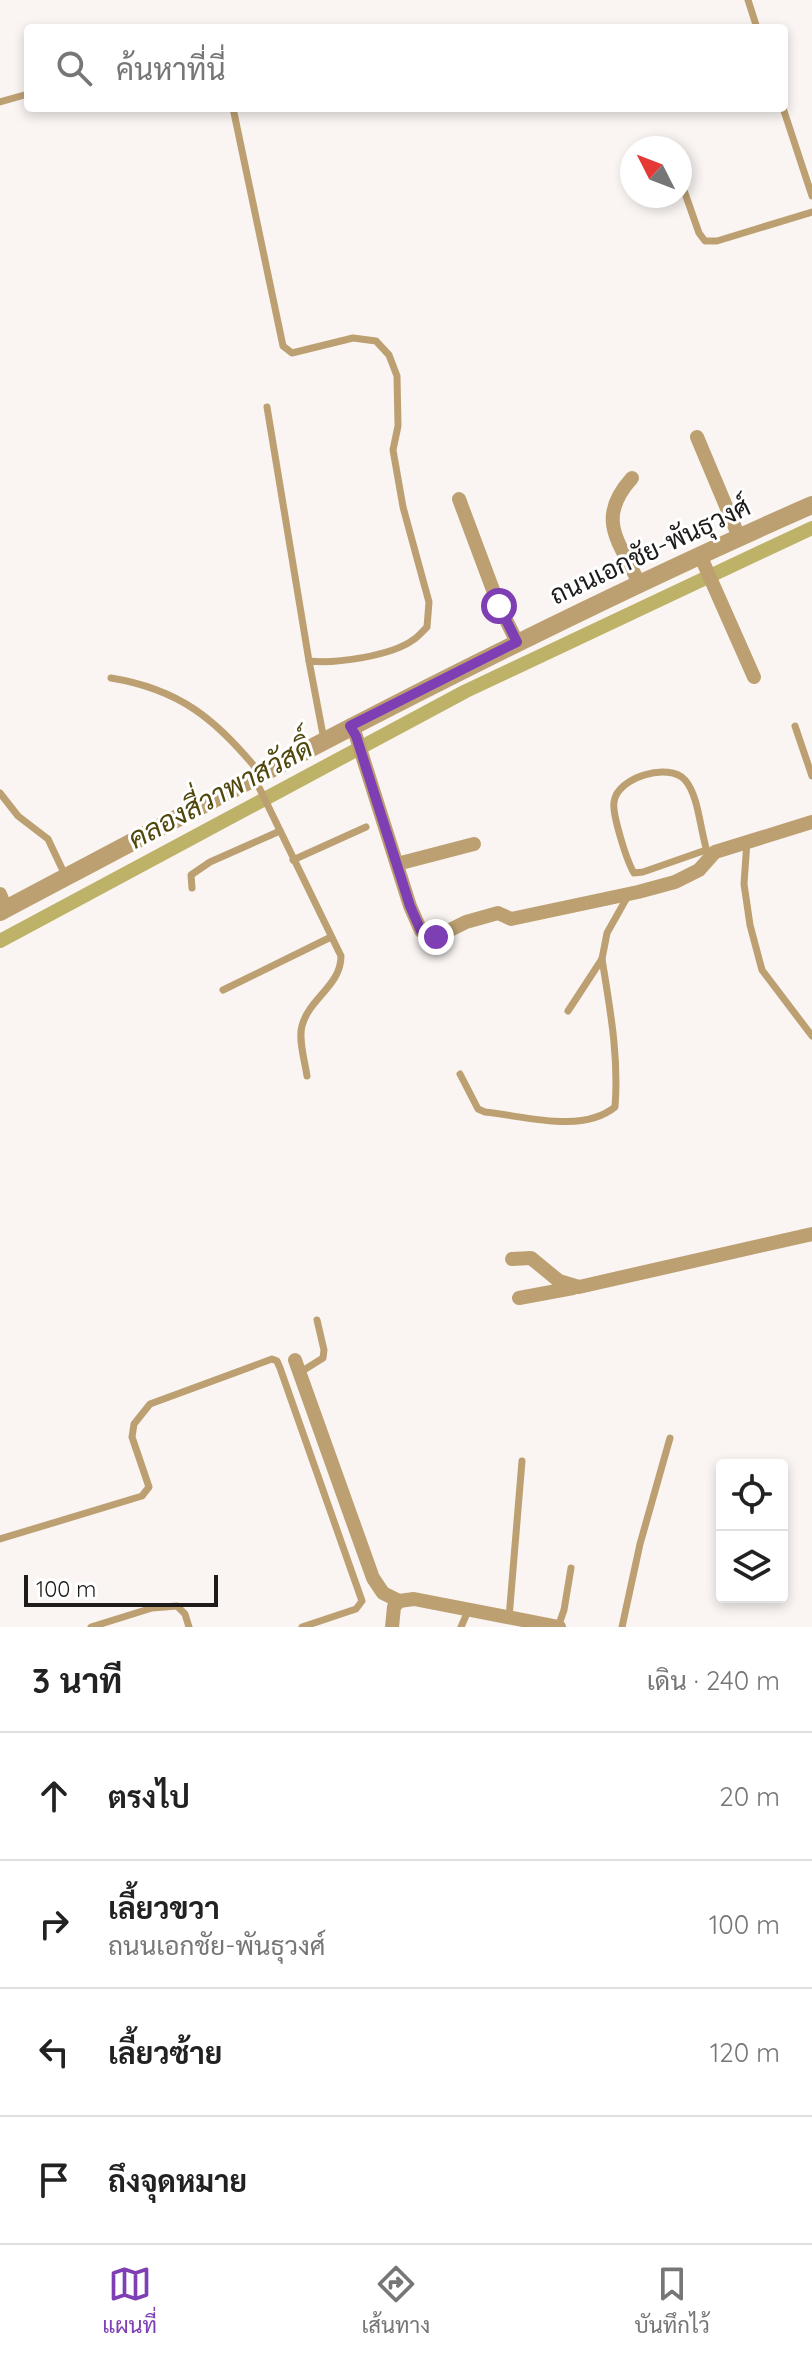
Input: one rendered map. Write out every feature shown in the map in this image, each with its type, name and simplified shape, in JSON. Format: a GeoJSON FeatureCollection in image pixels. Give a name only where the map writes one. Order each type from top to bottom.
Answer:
{"type":"FeatureCollection","features":[{"type":"Feature","properties":{"kind":"street"},"geometry":{"type":"LineString","coordinates":[[697,437],[739,537]]}},
{"type":"Feature","properties":{"kind":"street"},"geometry":{"type":"LineString","coordinates":[[632,478],[619,492],[610,517],[639,583]]}},
{"type":"Feature","properties":{"kind":"street"},"geometry":{"type":"LineString","coordinates":[[459,499],[499,606],[521,641]]}},
{"type":"Feature","properties":{"kind":"street","name":"ถนนเอกชัย-พันธุวงศ์"},"geometry":{"type":"LineString","coordinates":[[2,905],[66,877],[258,780],[324,740],[353,731],[521,641],[639,583],[702,561],[739,537],[812,505]]}},
{"type":"Feature","properties":{"kind":"street"},"geometry":{"type":"LineString","coordinates":[[478,523],[521,641]]}},
{"type":"Feature","properties":{"kind":"street"},"geometry":{"type":"LineString","coordinates":[[702,561],[754,677]]}},
{"type":"Feature","properties":{"kind":"street"},"geometry":{"type":"LineString","coordinates":[[353,731],[421,931],[436,937],[466,922],[498,913],[511,919],[675,882],[699,870],[708,855],[812,822]]}},
{"type":"Feature","properties":{"kind":"street"},"geometry":{"type":"LineString","coordinates":[[397,864],[474,844]]}},
{"type":"Feature","properties":{"kind":"street"},"geometry":{"type":"LineString","coordinates":[[519,1298],[812,1234]]}},
{"type":"Feature","properties":{"kind":"street"},"geometry":{"type":"LineString","coordinates":[[512,1259],[531,1258],[559,1281],[579,1287]]}},
{"type":"Feature","properties":{"kind":"street"},"geometry":{"type":"LineString","coordinates":[[297,1367],[373,1578],[383,1593],[399,1601],[414,1599],[552,1626]]}},
{"type":"Feature","properties":{"kind":"street"},"geometry":{"type":"LineString","coordinates":[[392,1627],[394,1607],[399,1601]]}},
{"type":"Feature","properties":{"kind":"lane"},"geometry":{"type":"LineString","coordinates":[[748,0],[756,24]]}},
{"type":"Feature","properties":{"kind":"lane"},"geometry":{"type":"LineString","coordinates":[[0,102],[24,95]]}},
{"type":"Feature","properties":{"kind":"lane"},"geometry":{"type":"LineString","coordinates":[[234,112],[283,346],[292,353],[353,338],[376,341],[389,355],[397,376],[398,426],[393,450],[403,507],[429,602],[427,627],[413,641],[390,650],[327,663],[309,661]]}},
{"type":"Feature","properties":{"kind":"lane"},"geometry":{"type":"LineString","coordinates":[[784,112],[812,196]]}},
{"type":"Feature","properties":{"kind":"lane"},"geometry":{"type":"LineString","coordinates":[[690,208],[705,241],[717,241],[812,212]]}},
{"type":"Feature","properties":{"kind":"lane"},"geometry":{"type":"LineString","coordinates":[[267,407],[324,740]]}},
{"type":"Feature","properties":{"kind":"lane"},"geometry":{"type":"LineString","coordinates":[[111,678],[144,683],[202,713],[235,742],[258,780],[293,860],[341,956],[341,969],[313,1004],[301,1028],[307,1076]]}},
{"type":"Feature","properties":{"kind":"lane"},"geometry":{"type":"LineString","coordinates":[[795,726],[812,776]]}},
{"type":"Feature","properties":{"kind":"lane"},"geometry":{"type":"LineString","coordinates":[[664,772],[685,780],[691,791],[708,855],[634,873],[626,860],[614,802],[621,786],[634,779],[664,772]]}},
{"type":"Feature","properties":{"kind":"lane"},"geometry":{"type":"LineString","coordinates":[[0,793],[18,816],[48,839],[66,877]]}},
{"type":"Feature","properties":{"kind":"lane"},"geometry":{"type":"LineString","coordinates":[[293,860],[366,827]]}},
{"type":"Feature","properties":{"kind":"lane"},"geometry":{"type":"LineString","coordinates":[[192,888],[191,875],[210,862],[280,831]]}},
{"type":"Feature","properties":{"kind":"lane"},"geometry":{"type":"LineString","coordinates":[[747,841],[744,884],[750,925],[762,970],[812,1036]]}},
{"type":"Feature","properties":{"kind":"lane"},"geometry":{"type":"LineString","coordinates":[[460,1074],[478,1109],[485,1112],[564,1120],[592,1119],[615,1107],[618,1072],[615,1037],[602,959],[607,933],[629,894]]}},
{"type":"Feature","properties":{"kind":"lane"},"geometry":{"type":"LineString","coordinates":[[223,990],[331,937]]}},
{"type":"Feature","properties":{"kind":"lane"},"geometry":{"type":"LineString","coordinates":[[568,1011],[602,959]]}},
{"type":"Feature","properties":{"kind":"lane"},"geometry":{"type":"LineString","coordinates":[[297,1367],[323,1358],[317,1320]]}},
{"type":"Feature","properties":{"kind":"lane"},"geometry":{"type":"LineString","coordinates":[[0,1539],[142,1496],[149,1487],[132,1437],[134,1424],[150,1404],[272,1359],[277,1361],[280,1368],[362,1601],[356,1609],[302,1627]]}},
{"type":"Feature","properties":{"kind":"lane"},"geometry":{"type":"LineString","coordinates":[[622,1627],[640,1544],[670,1438]]}},
{"type":"Feature","properties":{"kind":"lane"},"geometry":{"type":"LineString","coordinates":[[509,1618],[522,1461]]}},
{"type":"Feature","properties":{"kind":"lane"},"geometry":{"type":"LineString","coordinates":[[552,1626],[564,1610],[571,1568]]}},
{"type":"Feature","properties":{"kind":"lane"},"geometry":{"type":"LineString","coordinates":[[91,1627],[152,1608],[177,1606],[185,1614],[189,1627]]}},
{"type":"Feature","properties":{"kind":"lane"},"geometry":{"type":"LineString","coordinates":[[461,1627],[468,1611]]}},
{"type":"Feature","properties":{"kind":"waterway","name":"คลองสี่วาพาสวัสดิ์"},"geometry":{"type":"LineString","coordinates":[[0,941],[466,691],[812,528]]}},
{"type":"Feature","properties":{"kind":"route"},"geometry":{"type":"LineString","coordinates":[[436,937],[427,936],[421,931],[410,906],[363,755],[350,726],[517,642],[499,606]]}}]}
